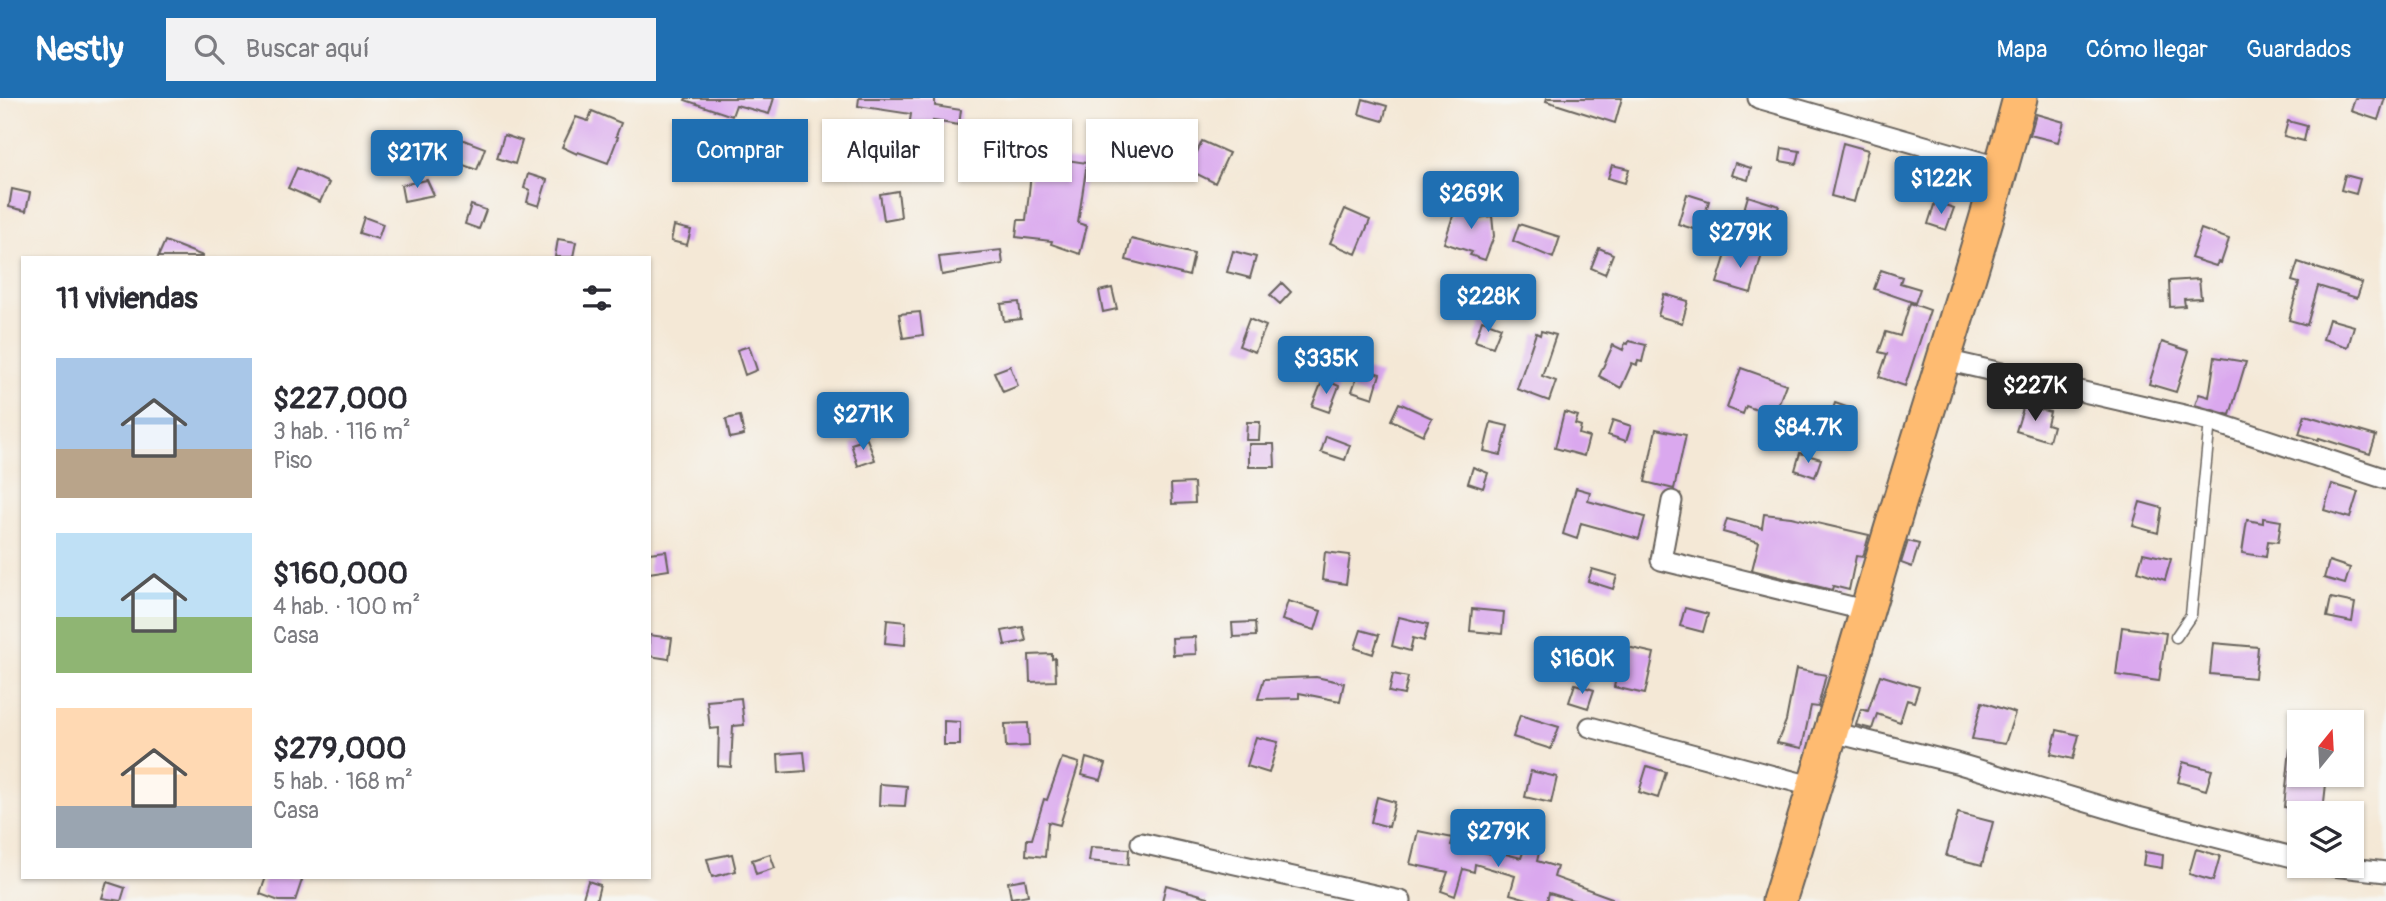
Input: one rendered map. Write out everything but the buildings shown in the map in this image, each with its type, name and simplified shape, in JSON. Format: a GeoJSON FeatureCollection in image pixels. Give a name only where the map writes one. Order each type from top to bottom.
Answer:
{"type":"FeatureCollection","features":[{"type":"Feature","properties":{"kind":"highway"},"geometry":{"type":"LineString","coordinates":[[1779,901],[1945,360],[2020,98]]}},
{"type":"Feature","properties":{"kind":"street"},"geometry":{"type":"LineString","coordinates":[[1758,98],[2001,168]]}},
{"type":"Feature","properties":{"kind":"street"},"geometry":{"type":"LineString","coordinates":[[1945,360],[2210,421],[2386,480]]}},
{"type":"Feature","properties":{"kind":"street"},"geometry":{"type":"LineString","coordinates":[[1672,501],[1661,560],[1868,611]]}},
{"type":"Feature","properties":{"kind":"street"},"geometry":{"type":"LineString","coordinates":[[1590,727],[1815,788]]}},
{"type":"Feature","properties":{"kind":"street"},"geometry":{"type":"LineString","coordinates":[[1832,732],[1955,763],[2134,816],[2287,856]]}},
{"type":"Feature","properties":{"kind":"street"},"geometry":{"type":"LineString","coordinates":[[1140,843],[1401,901]]}},
{"type":"Feature","properties":{"kind":"street"},"geometry":{"type":"LineString","coordinates":[[2364,870],[2386,872]]}},
{"type":"Feature","properties":{"kind":"lane"},"geometry":{"type":"LineString","coordinates":[[2176,637],[2191,615],[2210,421]]}}]}
